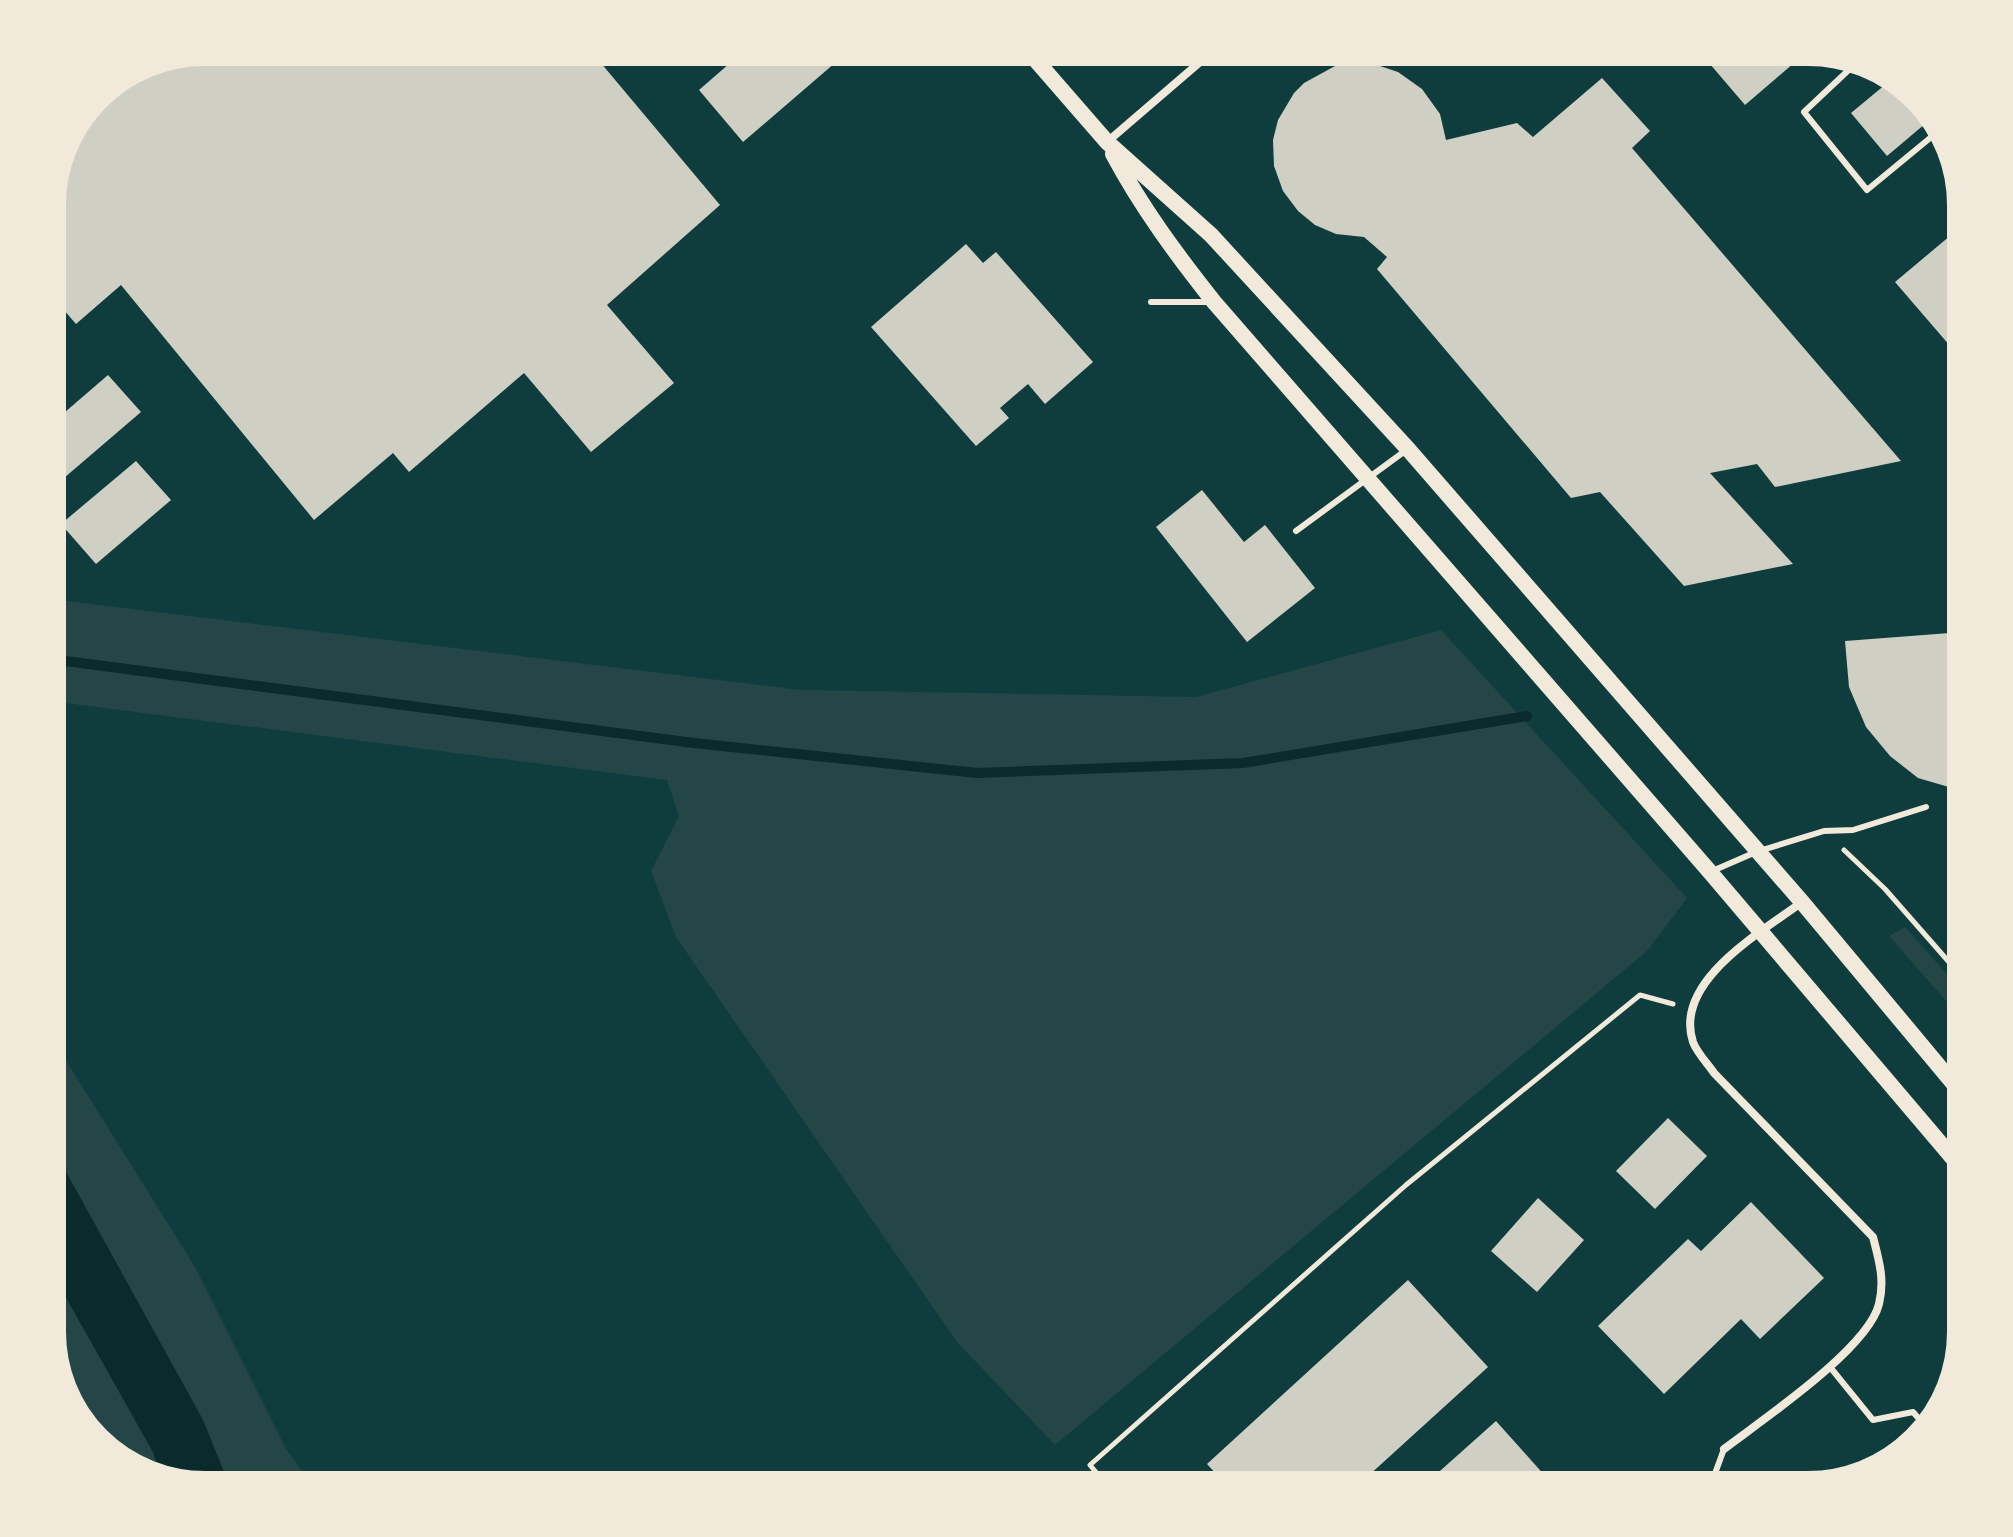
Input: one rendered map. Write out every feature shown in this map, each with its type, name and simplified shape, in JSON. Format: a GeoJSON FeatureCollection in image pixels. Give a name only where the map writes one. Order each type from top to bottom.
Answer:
{"type":"FeatureCollection","features":[{"type":"Feature","properties":{"kind":"main road"},"geometry":{"type":"LineString","coordinates":[[1039,64],[1107,142],[1211,235],[1408,449],[1802,902],[1949,1078]]}},
{"type":"Feature","properties":{"kind":"main road"},"geometry":{"type":"LineString","coordinates":[[1107,142],[1137,199],[1214,302],[1710,872],[1949,1154]]}},
{"type":"Feature","properties":{"kind":"street"},"geometry":{"type":"LineString","coordinates":[[1107,142],[1198,64]]}},
{"type":"Feature","properties":{"kind":"street"},"geometry":{"type":"LineString","coordinates":[[1724,1449],[1830,1367],[1859,1338],[1879,1306],[1882,1270],[1873,1237],[1714,1073],[1694,1043],[1691,1027],[1693,1009],[1705,980],[1727,957],[1802,902]]}},
{"type":"Feature","properties":{"kind":"lane"},"geometry":{"type":"LineString","coordinates":[[1849,70],[1804,112],[1867,190],[1931,137]]}},
{"type":"Feature","properties":{"kind":"lane"},"geometry":{"type":"LineString","coordinates":[[1151,302],[1214,302]]}},
{"type":"Feature","properties":{"kind":"lane"},"geometry":{"type":"LineString","coordinates":[[1296,531],[1408,449]]}},
{"type":"Feature","properties":{"kind":"lane"},"geometry":{"type":"LineString","coordinates":[[1710,872],[1756,852],[1824,831],[1853,830],[1926,807]]}},
{"type":"Feature","properties":{"kind":"lane"},"geometry":{"type":"LineString","coordinates":[[1830,1367],[1873,1420],[1913,1412],[1919,1419]]}},
{"type":"Feature","properties":{"kind":"lane"},"geometry":{"type":"LineString","coordinates":[[1715,1473],[1724,1449]]}},
{"type":"Feature","properties":{"kind":"path"},"geometry":{"type":"LineString","coordinates":[[1824,831],[1885,889],[1949,962]]}},
{"type":"Feature","properties":{"kind":"path"},"geometry":{"type":"LineString","coordinates":[[1097,1473],[1090,1465],[1406,1185],[1640,995],[1693,1009]]}},
{"type":"Feature","properties":{"kind":"shaded area"},"geometry":{"type":"Polygon","coordinates":[[[64,601],[801,690],[1196,697],[1441,630],[1687,898],[1647,951],[1055,1445],[957,1342],[676,937],[651,871],[679,816],[667,780],[64,703],[64,601]]]}},
{"type":"Feature","properties":{"kind":"shaded area"},"geometry":{"type":"Polygon","coordinates":[[[1905,927],[1949,976],[1949,1004],[1889,936],[1905,927]]]}},
{"type":"Feature","properties":{"kind":"shaded area"},"geometry":{"type":"Polygon","coordinates":[[[64,1057],[195,1267],[286,1449],[304,1473],[224,1473],[203,1420],[64,1168],[64,1057]]]}},
{"type":"Feature","properties":{"kind":"shaded area"},"geometry":{"type":"Polygon","coordinates":[[[64,1168],[203,1420],[224,1473],[187,1472],[160,1466],[64,1294],[64,1168]]]}},
{"type":"Feature","properties":{"kind":"shaded area"},"geometry":{"type":"Polygon","coordinates":[[[64,1294],[157,1465],[119,1444],[88,1410],[71,1377],[67,1360],[64,1294]]]}},
{"type":"Feature","properties":{"kind":"building"},"geometry":{"type":"Polygon","coordinates":[[[602,64],[720,205],[607,305],[674,383],[591,452],[524,373],[409,472],[393,453],[314,520],[121,285],[76,324],[64,310],[64,196],[75,151],[93,119],[119,93],[160,71],[187,65],[602,64]]]}},
{"type":"Feature","properties":{"kind":"building"},"geometry":{"type":"Polygon","coordinates":[[[729,64],[834,64],[743,142],[699,90],[729,64]]]}},
{"type":"Feature","properties":{"kind":"building"},"geometry":{"type":"Polygon","coordinates":[[[1710,64],[1793,64],[1745,105],[1710,64]]]}},
{"type":"Feature","properties":{"kind":"building"},"geometry":{"type":"Polygon","coordinates":[[[1377,65],[1398,72],[1422,89],[1440,114],[1446,140],[1517,123],[1533,137],[1602,78],[1650,131],[1632,148],[1901,461],[1775,487],[1757,464],[1710,473],[1793,564],[1684,586],[1600,492],[1571,498],[1377,269],[1387,257],[1364,237],[1336,234],[1315,225],[1298,211],[1283,191],[1274,166],[1273,140],[1278,120],[1294,93],[1304,83],[1335,66],[1377,65]]]}},
{"type":"Feature","properties":{"kind":"building"},"geometry":{"type":"Polygon","coordinates":[[[1884,86],[1901,99],[1924,125],[1887,156],[1851,113],[1884,86]]]}},
{"type":"Feature","properties":{"kind":"building"},"geometry":{"type":"Polygon","coordinates":[[[1949,237],[1949,345],[1895,282],[1949,237]]]}},
{"type":"Feature","properties":{"kind":"building"},"geometry":{"type":"Polygon","coordinates":[[[966,244],[983,263],[996,252],[1093,362],[1045,404],[1028,384],[1000,408],[1009,418],[976,446],[871,327],[966,244]]]}},
{"type":"Feature","properties":{"kind":"building"},"geometry":{"type":"Polygon","coordinates":[[[108,375],[141,412],[64,478],[64,413],[108,375]]]}},
{"type":"Feature","properties":{"kind":"building"},"geometry":{"type":"Polygon","coordinates":[[[136,461],[171,500],[96,564],[64,527],[64,521],[136,461]]]}},
{"type":"Feature","properties":{"kind":"building"},"geometry":{"type":"Polygon","coordinates":[[[1202,490],[1244,542],[1265,525],[1315,588],[1247,642],[1156,527],[1202,490]]]}},
{"type":"Feature","properties":{"kind":"building"},"geometry":{"type":"Polygon","coordinates":[[[1949,633],[1949,787],[1918,778],[1890,756],[1866,727],[1849,687],[1845,641],[1949,633]]]}},
{"type":"Feature","properties":{"kind":"building"},"geometry":{"type":"Polygon","coordinates":[[[1668,1118],[1707,1156],[1655,1209],[1616,1171],[1668,1118]]]}},
{"type":"Feature","properties":{"kind":"building"},"geometry":{"type":"Polygon","coordinates":[[[1538,1198],[1584,1240],[1537,1292],[1491,1251],[1538,1198]]]}},
{"type":"Feature","properties":{"kind":"building"},"geometry":{"type":"Polygon","coordinates":[[[1751,1202],[1824,1278],[1760,1339],[1741,1319],[1664,1394],[1598,1326],[1688,1239],[1701,1251],[1751,1202]]]}},
{"type":"Feature","properties":{"kind":"building"},"geometry":{"type":"Polygon","coordinates":[[[1408,1280],[1488,1367],[1371,1473],[1215,1473],[1207,1464],[1408,1280]]]}},
{"type":"Feature","properties":{"kind":"building"},"geometry":{"type":"Polygon","coordinates":[[[1496,1421],[1542,1473],[1438,1473],[1496,1421]]]}},
{"type":"Feature","properties":{"kind":"waterway"},"geometry":{"type":"LineString","coordinates":[[64,661],[694,743],[977,773],[1243,763],[1527,716]]}}]}
